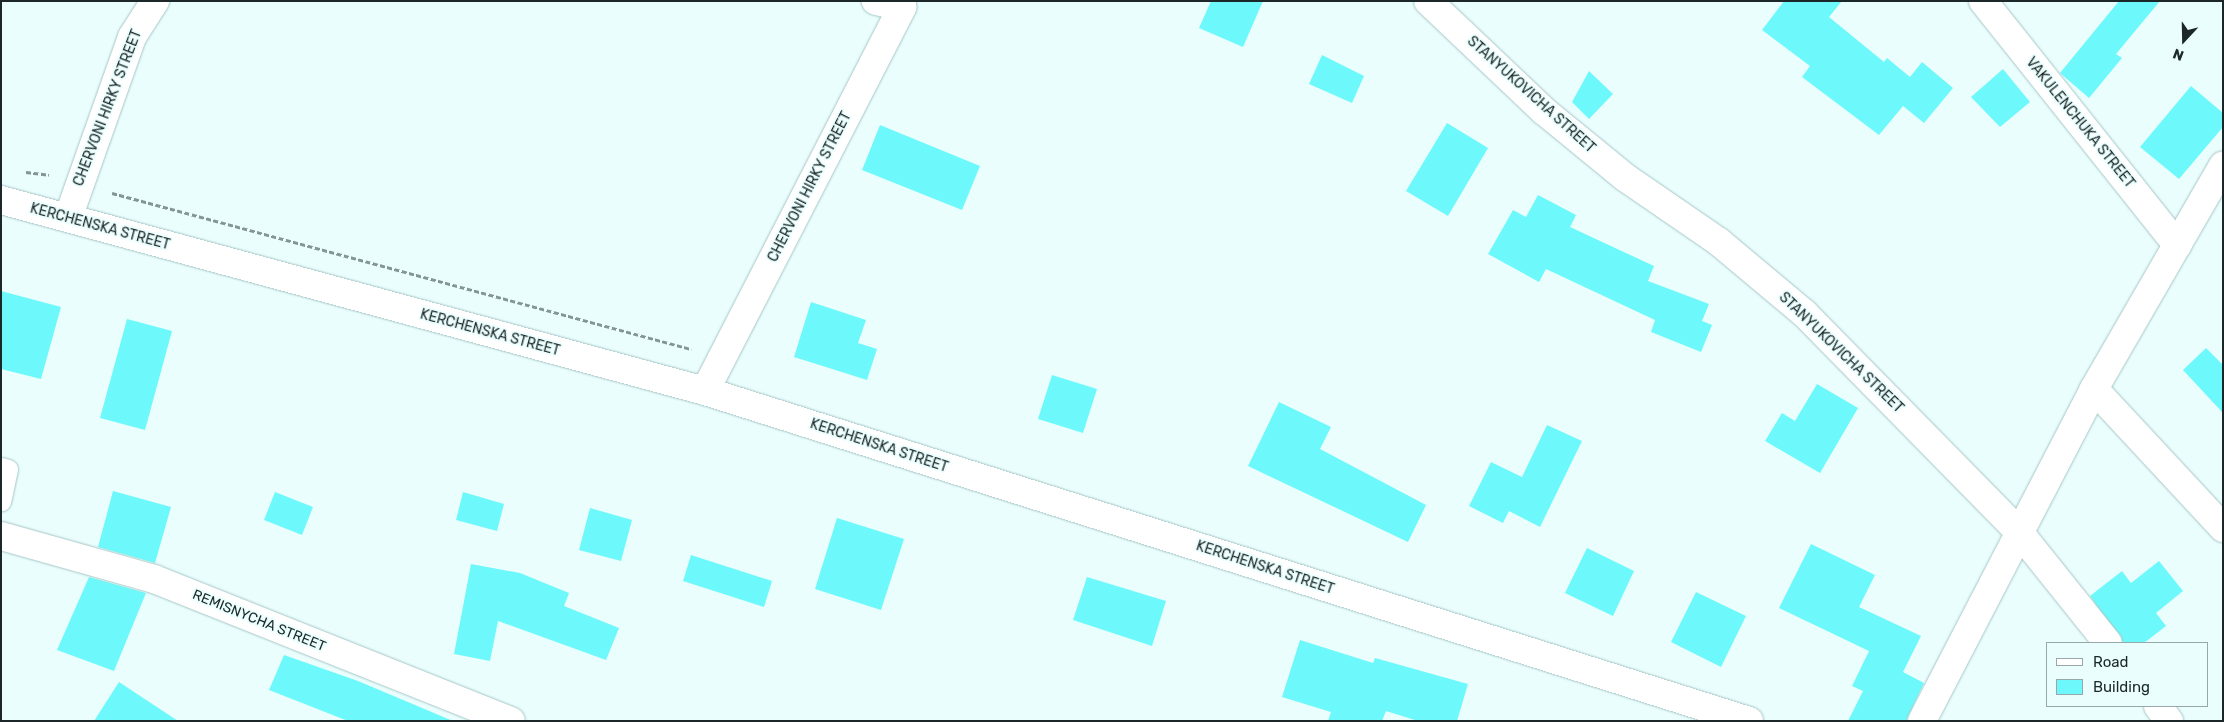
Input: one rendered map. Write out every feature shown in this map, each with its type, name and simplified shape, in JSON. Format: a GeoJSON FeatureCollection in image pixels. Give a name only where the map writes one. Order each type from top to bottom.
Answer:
{"type":"FeatureCollection","features":[{"type":"Feature","properties":{"kind":"street","name":"CHERVONI HIRKY STREET"},"geometry":{"type":"LineString","coordinates":[[68,218],[78,183],[132,37],[155,1]]}},
{"type":"Feature","properties":{"kind":"street","name":"CHERVONI HIRKY STREET"},"geometry":{"type":"LineString","coordinates":[[705,391],[902,7],[876,1]]}},
{"type":"Feature","properties":{"kind":"street","name":"STANYUKOVICHA STREET"},"geometry":{"type":"LineString","coordinates":[[1428,1],[1544,111],[1626,178],[1719,242],[1804,313],[2019,532],[2107,642]]}},
{"type":"Feature","properties":{"kind":"street","name":"VAKULENCHUKA STREET"},"geometry":{"type":"LineString","coordinates":[[1982,1],[2177,245]]}},
{"type":"Feature","properties":{"kind":"street"},"geometry":{"type":"LineString","coordinates":[[1922,721],[2094,389],[2223,166]]}},
{"type":"Feature","properties":{"kind":"street","name":"KERCHENSKA STREET"},"geometry":{"type":"LineString","coordinates":[[1,200],[705,391],[1749,721]]}},
{"type":"Feature","properties":{"kind":"street"},"geometry":{"type":"LineString","coordinates":[[2094,389],[2223,528]]}},
{"type":"Feature","properties":{"kind":"street","name":"REMISNYCHA STREET"},"geometry":{"type":"LineString","coordinates":[[1,536],[154,579],[511,721]]}},
{"type":"Feature","properties":{"kind":"street"},"geometry":{"type":"LineString","coordinates":[[2159,707],[2169,721]]}},
{"type":"Feature","properties":{"kind":"lane"},"geometry":{"type":"LineString","coordinates":[[1,467],[8,469],[1,501]]}},
{"type":"Feature","properties":{"kind":"path"},"geometry":{"type":"LineString","coordinates":[[27,169],[722,357]]}},
{"type":"Feature","properties":{"kind":"building"},"geometry":{"type":"Polygon","coordinates":[[[1211,1],[1263,1],[1243,47],[1199,28],[1211,1]]]}},
{"type":"Feature","properties":{"kind":"building"},"geometry":{"type":"Polygon","coordinates":[[[1784,1],[1842,1],[1829,17],[1884,62],[1887,58],[1910,77],[1922,62],[1953,88],[1924,123],[1903,106],[1879,135],[1802,77],[1810,66],[1762,30],[1784,1]]]}},
{"type":"Feature","properties":{"kind":"building"},"geometry":{"type":"Polygon","coordinates":[[[2119,1],[2160,1],[2116,54],[2122,58],[2089,98],[2060,73],[2119,1]]]}},
{"type":"Feature","properties":{"kind":"building"},"geometry":{"type":"Polygon","coordinates":[[[1322,55],[1364,76],[1352,103],[1309,84],[1322,55]]]}},
{"type":"Feature","properties":{"kind":"building"},"geometry":{"type":"Polygon","coordinates":[[[2003,69],[2030,102],[2000,127],[1971,97],[2003,69]]]}},
{"type":"Feature","properties":{"kind":"building"},"geometry":{"type":"Polygon","coordinates":[[[1589,71],[1613,94],[1589,119],[1572,102],[1589,71]]]}},
{"type":"Feature","properties":{"kind":"building"},"geometry":{"type":"Polygon","coordinates":[[[2191,86],[2223,113],[2223,127],[2179,179],[2140,147],[2191,86]]]}},
{"type":"Feature","properties":{"kind":"building"},"geometry":{"type":"Polygon","coordinates":[[[1447,123],[1488,148],[1448,216],[1406,191],[1447,123]]]}},
{"type":"Feature","properties":{"kind":"building"},"geometry":{"type":"Polygon","coordinates":[[[880,125],[980,166],[962,210],[862,170],[880,125]]]}},
{"type":"Feature","properties":{"kind":"building"},"geometry":{"type":"Polygon","coordinates":[[[1538,195],[1576,215],[1570,227],[1654,266],[1648,281],[1709,304],[1702,321],[1712,325],[1701,352],[1651,332],[1655,320],[1546,269],[1539,282],[1488,254],[1513,210],[1526,217],[1538,195]]]}},
{"type":"Feature","properties":{"kind":"building"},"geometry":{"type":"Polygon","coordinates":[[[1,291],[61,307],[41,379],[1,369],[1,291]]]}},
{"type":"Feature","properties":{"kind":"building"},"geometry":{"type":"Polygon","coordinates":[[[811,302],[866,320],[858,343],[877,349],[867,380],[794,357],[811,302]]]}},
{"type":"Feature","properties":{"kind":"building"},"geometry":{"type":"Polygon","coordinates":[[[127,319],[172,331],[145,430],[100,418],[127,319]]]}},
{"type":"Feature","properties":{"kind":"building"},"geometry":{"type":"Polygon","coordinates":[[[2206,348],[2223,365],[2223,413],[2183,370],[2206,348]]]}},
{"type":"Feature","properties":{"kind":"building"},"geometry":{"type":"Polygon","coordinates":[[[1052,375],[1097,389],[1083,433],[1038,419],[1052,375]]]}},
{"type":"Feature","properties":{"kind":"building"},"geometry":{"type":"Polygon","coordinates":[[[1817,384],[1858,408],[1820,473],[1765,441],[1782,413],[1795,421],[1817,384]]]}},
{"type":"Feature","properties":{"kind":"building"},"geometry":{"type":"Polygon","coordinates":[[[1279,402],[1331,427],[1320,449],[1426,505],[1408,542],[1248,466],[1279,402]]]}},
{"type":"Feature","properties":{"kind":"building"},"geometry":{"type":"Polygon","coordinates":[[[1547,425],[1582,441],[1540,527],[1509,511],[1503,523],[1469,506],[1491,462],[1522,477],[1547,425]]]}},
{"type":"Feature","properties":{"kind":"building"},"geometry":{"type":"Polygon","coordinates":[[[113,491],[171,507],[155,563],[98,547],[113,491]]]}},
{"type":"Feature","properties":{"kind":"building"},"geometry":{"type":"Polygon","coordinates":[[[275,492],[313,507],[302,535],[264,520],[275,492]]]}},
{"type":"Feature","properties":{"kind":"building"},"geometry":{"type":"Polygon","coordinates":[[[463,492],[504,504],[497,531],[456,520],[463,492]]]}},
{"type":"Feature","properties":{"kind":"building"},"geometry":{"type":"Polygon","coordinates":[[[590,508],[632,520],[621,561],[579,550],[590,508]]]}},
{"type":"Feature","properties":{"kind":"building"},"geometry":{"type":"Polygon","coordinates":[[[837,518],[904,539],[881,610],[815,589],[837,518]]]}},
{"type":"Feature","properties":{"kind":"building"},"geometry":{"type":"Polygon","coordinates":[[[1811,544],[1875,575],[1859,607],[1921,636],[1903,672],[1924,683],[1906,721],[1848,721],[1863,691],[1852,686],[1869,651],[1779,608],[1811,544]]]}},
{"type":"Feature","properties":{"kind":"building"},"geometry":{"type":"Polygon","coordinates":[[[1587,548],[1634,571],[1613,616],[1565,593],[1587,548]]]}},
{"type":"Feature","properties":{"kind":"building"},"geometry":{"type":"Polygon","coordinates":[[[691,555],[772,581],[764,607],[683,581],[691,555]]]}},
{"type":"Feature","properties":{"kind":"building"},"geometry":{"type":"Polygon","coordinates":[[[2159,561],[2183,591],[2156,613],[2166,626],[2145,642],[2122,642],[2090,596],[2122,571],[2131,583],[2159,561]]]}},
{"type":"Feature","properties":{"kind":"building"},"geometry":{"type":"Polygon","coordinates":[[[471,564],[520,573],[569,593],[564,606],[619,628],[606,660],[498,621],[490,661],[454,654],[471,564]]]}},
{"type":"Feature","properties":{"kind":"building"},"geometry":{"type":"Polygon","coordinates":[[[89,577],[146,593],[114,671],[57,650],[89,577]]]}},
{"type":"Feature","properties":{"kind":"building"},"geometry":{"type":"Polygon","coordinates":[[[1087,577],[1166,601],[1152,646],[1073,620],[1087,577]]]}},
{"type":"Feature","properties":{"kind":"building"},"geometry":{"type":"Polygon","coordinates":[[[1696,592],[1746,616],[1721,667],[1671,642],[1696,592]]]}},
{"type":"Feature","properties":{"kind":"building"},"geometry":{"type":"Polygon","coordinates":[[[1300,640],[1373,663],[1375,658],[1468,684],[1457,721],[1418,721],[1386,711],[1382,721],[1328,721],[1331,712],[1282,697],[1300,640]]]}},
{"type":"Feature","properties":{"kind":"building"},"geometry":{"type":"Polygon","coordinates":[[[284,655],[358,681],[453,721],[348,721],[269,690],[284,655]]]}},
{"type":"Feature","properties":{"kind":"building"},"geometry":{"type":"Polygon","coordinates":[[[119,682],[178,721],[94,721],[119,682]]]}}]}
